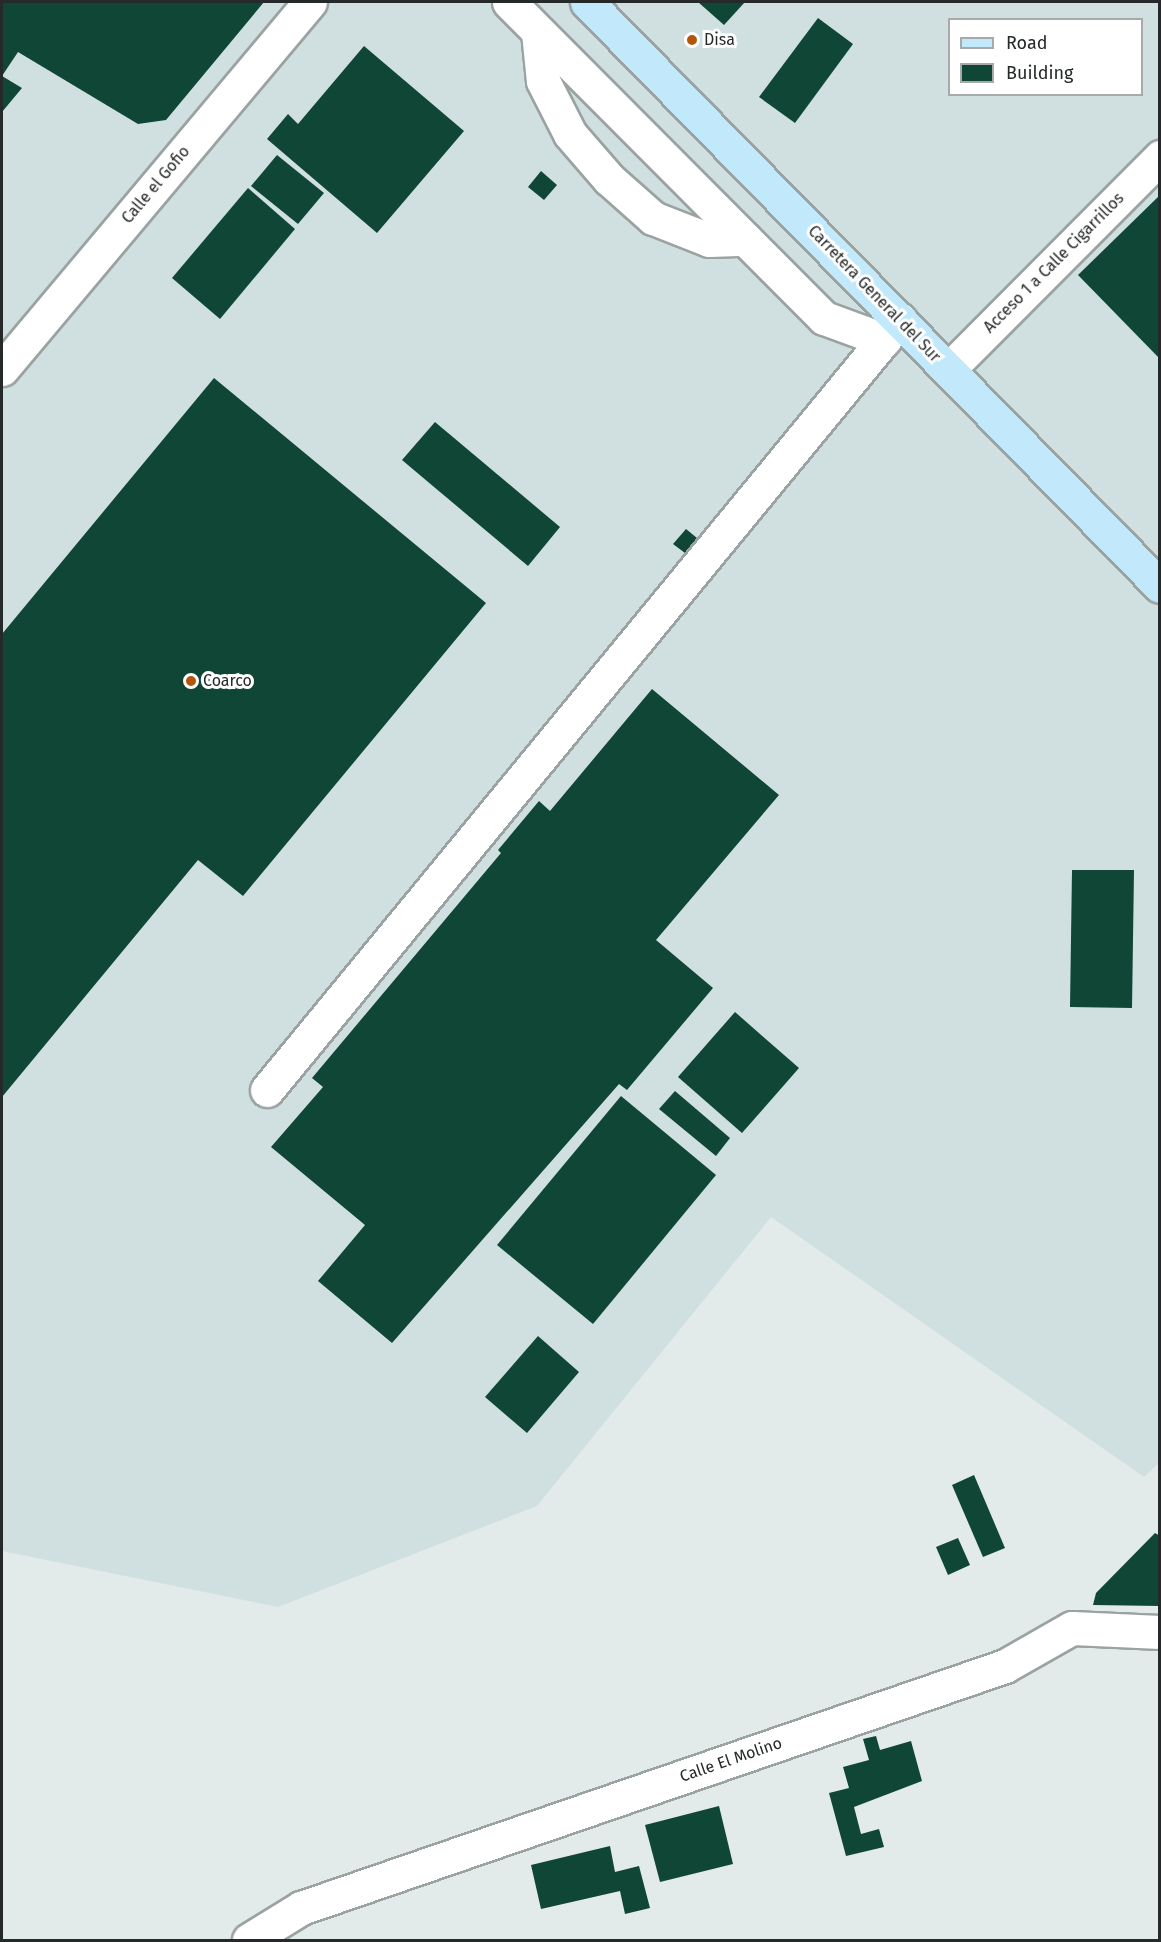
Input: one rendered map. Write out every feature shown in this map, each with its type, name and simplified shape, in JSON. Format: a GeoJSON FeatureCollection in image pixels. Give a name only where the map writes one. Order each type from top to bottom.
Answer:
{"type":"FeatureCollection","features":[{"type":"Feature","properties":{"kind":"main road","name":"Carretera General del Sur"},"geometry":{"type":"LineString","coordinates":[[587,2],[892,330],[948,370],[1160,586]]}},
{"type":"Feature","properties":{"kind":"street","name":"Calle el Gofio"},"geometry":{"type":"LineString","coordinates":[[2,369],[310,2]]}},
{"type":"Feature","properties":{"kind":"street"},"geometry":{"type":"LineString","coordinates":[[267,1090],[892,330],[824,318],[509,2]]}},
{"type":"Feature","properties":{"kind":"street"},"geometry":{"type":"LineString","coordinates":[[538,32],[543,81],[570,134],[609,179],[653,218],[710,240],[745,239]]}},
{"type":"Feature","properties":{"kind":"street","name":"Acceso 1 a Calle Cigarrillos"},"geometry":{"type":"LineString","coordinates":[[948,370],[1160,157]]}},
{"type":"Feature","properties":{"kind":"street","name":"Calle El Molino"},"geometry":{"type":"LineString","coordinates":[[249,1941],[301,1908],[1005,1666],[1072,1628],[1160,1632]]}},
{"type":"Feature","properties":{"kind":"shaded area"},"geometry":{"type":"Polygon","coordinates":[[[2,2],[1159,2],[1159,1463],[1144,1477],[771,1217],[537,1506],[278,1607],[2,1551],[2,2]]]}},
{"type":"Feature","properties":{"kind":"building"},"geometry":{"type":"Polygon","coordinates":[[[2,2],[264,2],[166,120],[138,124],[18,52],[2,76],[2,2]]]}},
{"type":"Feature","properties":{"kind":"building"},"geometry":{"type":"Polygon","coordinates":[[[698,2],[745,2],[724,25],[698,2]]]}},
{"type":"Feature","properties":{"kind":"building"},"geometry":{"type":"Polygon","coordinates":[[[818,18],[853,44],[795,123],[759,97],[818,18]]]}},
{"type":"Feature","properties":{"kind":"building"},"geometry":{"type":"Polygon","coordinates":[[[364,46],[464,131],[377,233],[267,139],[288,114],[298,124],[364,46]]]}},
{"type":"Feature","properties":{"kind":"building"},"geometry":{"type":"Polygon","coordinates":[[[2,76],[22,88],[2,112],[2,76]]]}},
{"type":"Feature","properties":{"kind":"building"},"geometry":{"type":"Polygon","coordinates":[[[277,155],[324,193],[298,224],[251,186],[277,155]]]}},
{"type":"Feature","properties":{"kind":"building"},"geometry":{"type":"Polygon","coordinates":[[[541,171],[557,185],[544,200],[528,187],[541,171]]]}},
{"type":"Feature","properties":{"kind":"building"},"geometry":{"type":"Polygon","coordinates":[[[248,188],[295,229],[220,319],[172,278],[248,188]]]}},
{"type":"Feature","properties":{"kind":"building"},"geometry":{"type":"Polygon","coordinates":[[[1160,195],[1160,359],[1078,275],[1160,195]]]}},
{"type":"Feature","properties":{"kind":"building"},"geometry":{"type":"Polygon","coordinates":[[[214,378],[486,603],[243,896],[198,860],[2,1097],[2,634],[214,378]]]}},
{"type":"Feature","properties":{"kind":"building"},"geometry":{"type":"Polygon","coordinates":[[[435,422],[560,527],[528,566],[402,460],[435,422]]]}},
{"type":"Feature","properties":{"kind":"building"},"geometry":{"type":"Polygon","coordinates":[[[686,529],[697,538],[685,553],[673,544],[686,529]]]}},
{"type":"Feature","properties":{"kind":"building"},"geometry":{"type":"Polygon","coordinates":[[[652,689],[779,795],[656,940],[713,988],[627,1090],[619,1084],[392,1343],[318,1281],[365,1225],[271,1147],[323,1087],[312,1078],[501,853],[498,850],[539,801],[550,811],[652,689]]]}},
{"type":"Feature","properties":{"kind":"building"},"geometry":{"type":"Polygon","coordinates":[[[1072,870],[1134,870],[1132,1008],[1070,1007],[1072,870]]]}},
{"type":"Feature","properties":{"kind":"building"},"geometry":{"type":"Polygon","coordinates":[[[735,1012],[799,1068],[742,1133],[678,1077],[735,1012]]]}},
{"type":"Feature","properties":{"kind":"building"},"geometry":{"type":"Polygon","coordinates":[[[675,1091],[730,1138],[716,1156],[659,1109],[675,1091]]]}},
{"type":"Feature","properties":{"kind":"building"},"geometry":{"type":"Polygon","coordinates":[[[621,1096],[716,1175],[593,1324],[497,1245],[621,1096]]]}},
{"type":"Feature","properties":{"kind":"building"},"geometry":{"type":"Polygon","coordinates":[[[538,1336],[579,1372],[527,1433],[485,1397],[538,1336]]]}},
{"type":"Feature","properties":{"kind":"building"},"geometry":{"type":"Polygon","coordinates":[[[974,1475],[1005,1548],[983,1557],[952,1485],[974,1475]]]}},
{"type":"Feature","properties":{"kind":"building"},"geometry":{"type":"Polygon","coordinates":[[[1155,1533],[1160,1536],[1160,1606],[1093,1605],[1096,1593],[1155,1533]]]}},
{"type":"Feature","properties":{"kind":"building"},"geometry":{"type":"Polygon","coordinates":[[[958,1538],[970,1565],[948,1575],[936,1547],[958,1538]]]}},
{"type":"Feature","properties":{"kind":"building"},"geometry":{"type":"Polygon","coordinates":[[[876,1736],[880,1750],[911,1741],[922,1781],[854,1807],[861,1834],[879,1829],[884,1847],[846,1856],[829,1793],[849,1788],[843,1767],[869,1760],[863,1739],[876,1736]]]}},
{"type":"Feature","properties":{"kind":"building"},"geometry":{"type":"Polygon","coordinates":[[[719,1806],[733,1864],[660,1882],[645,1825],[719,1806]]]}},
{"type":"Feature","properties":{"kind":"building"},"geometry":{"type":"Polygon","coordinates":[[[610,1846],[615,1872],[639,1866],[650,1908],[625,1914],[620,1891],[541,1909],[531,1865],[610,1846]]]}},
{"type":"Feature","properties":{"kind":"place","name":"Disa"},"geometry":{"type":"Point","coordinates":[692,40]}},
{"type":"Feature","properties":{"kind":"place","name":"Coarco"},"geometry":{"type":"Point","coordinates":[191,681]}}]}
